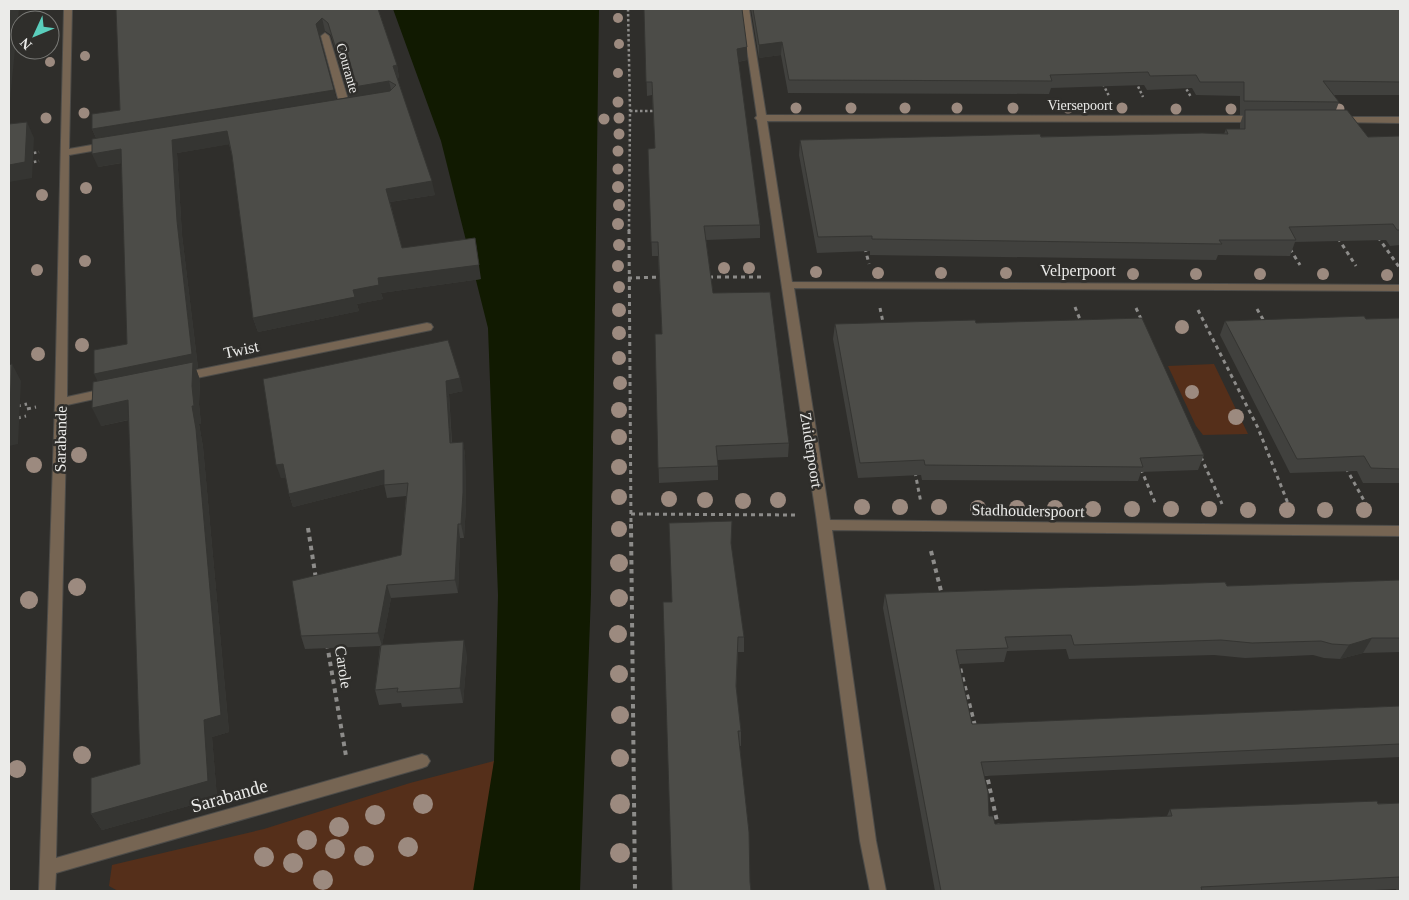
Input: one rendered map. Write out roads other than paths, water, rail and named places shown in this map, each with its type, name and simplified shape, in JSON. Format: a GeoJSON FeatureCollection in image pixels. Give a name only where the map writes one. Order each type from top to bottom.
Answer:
{"type":"FeatureCollection","features":[{"type":"Feature","properties":{"kind":"street","name":"Sarabande"},"geometry":{"type":"LineString","coordinates":[[47,891],[61,402],[68,9]]}},
{"type":"Feature","properties":{"kind":"street","name":"Zuiderpoort"},"geometry":{"type":"LineString","coordinates":[[745,9],[760,118],[823,520],[868,841],[878,891]]}},
{"type":"Feature","properties":{"kind":"street","name":"Courante"},"geometry":{"type":"LineString","coordinates":[[325,36],[345,106]]}},
{"type":"Feature","properties":{"kind":"street","name":"Viersepoort"},"geometry":{"type":"LineString","coordinates":[[760,118],[1270,119]]}},
{"type":"Feature","properties":{"kind":"street"},"geometry":{"type":"LineString","coordinates":[[1324,120],[1400,120]]}},
{"type":"Feature","properties":{"kind":"street"},"geometry":{"type":"LineString","coordinates":[[64,153],[120,143]]}},
{"type":"Feature","properties":{"kind":"street","name":"Velperpoort"},"geometry":{"type":"LineString","coordinates":[[786,281],[875,285],[1400,288]]}},
{"type":"Feature","properties":{"kind":"street","name":"Twist"},"geometry":{"type":"LineString","coordinates":[[168,380],[427,327]]}},
{"type":"Feature","properties":{"kind":"street"},"geometry":{"type":"LineString","coordinates":[[61,402],[122,390]]}},
{"type":"Feature","properties":{"kind":"street","name":"Stadhouderspoort"},"geometry":{"type":"LineString","coordinates":[[823,520],[925,526],[1400,531]]}},
{"type":"Feature","properties":{"kind":"street","name":"Sarabande"},"geometry":{"type":"LineString","coordinates":[[47,868],[349,780],[422,761]]}}]}
